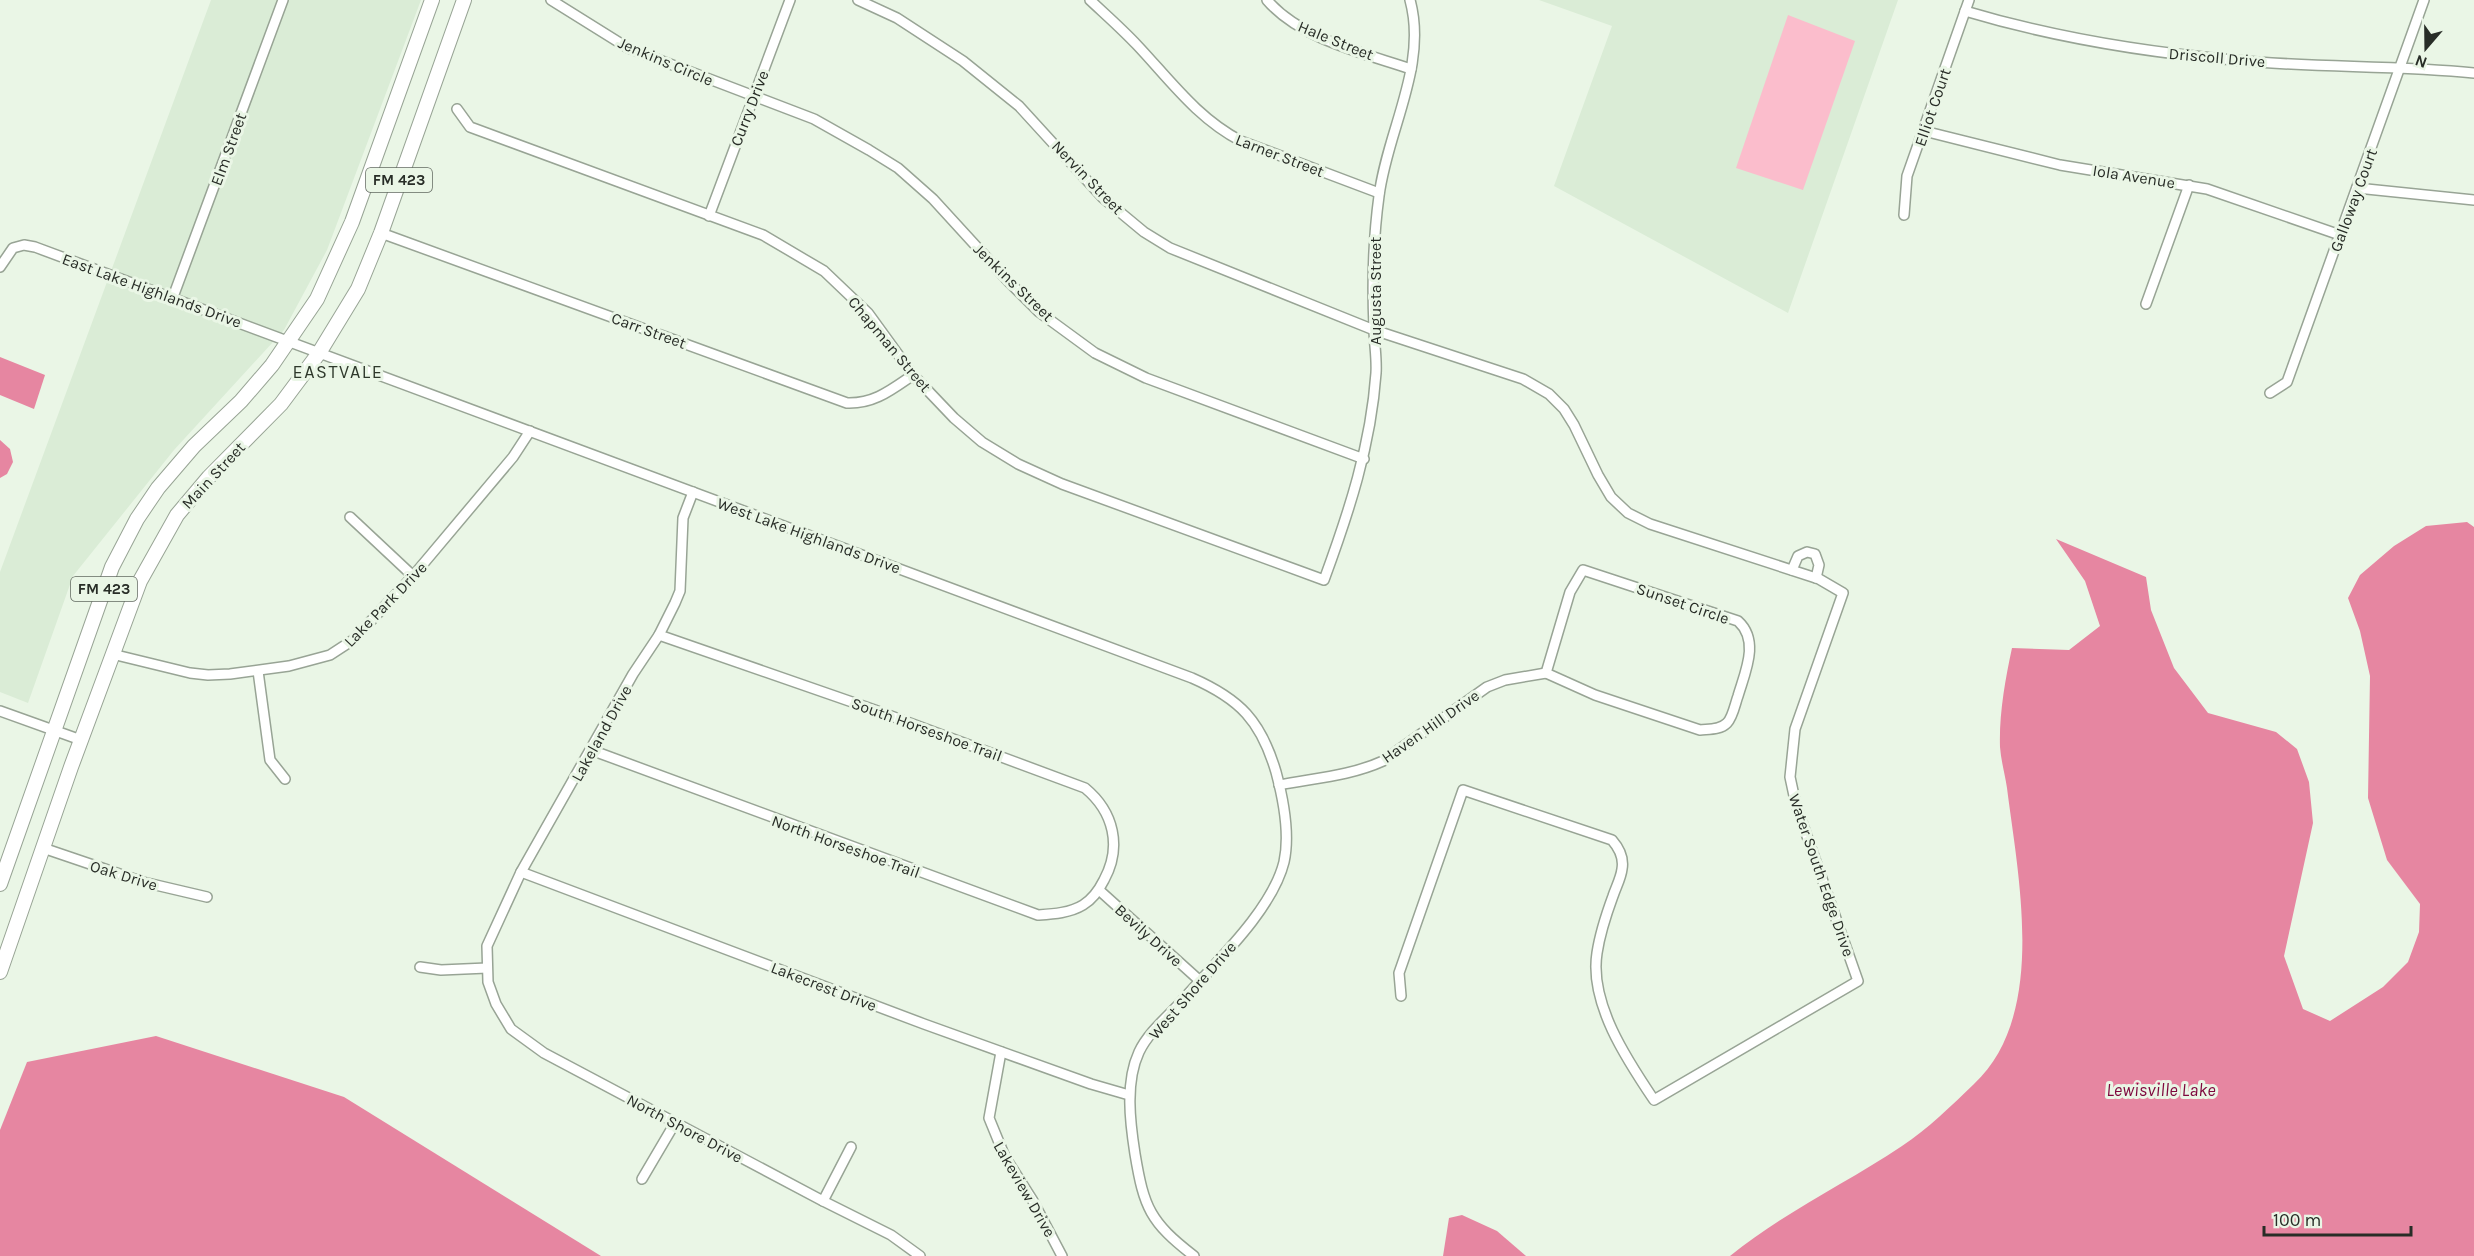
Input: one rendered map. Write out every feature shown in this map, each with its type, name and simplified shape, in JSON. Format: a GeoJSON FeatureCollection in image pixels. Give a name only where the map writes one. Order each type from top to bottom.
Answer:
{"type":"FeatureCollection","features":[{"type":"Feature","properties":{"kind":"main road","name":"Main Street"},"geometry":{"type":"LineString","coordinates":[[0,884],[112,567],[136,519],[158,488],[188,453],[241,401],[290,342],[317,299],[342,248],[432,0]]}},
{"type":"Feature","properties":{"kind":"main road","name":"Main Street"},"geometry":{"type":"LineString","coordinates":[[0,972],[81,740],[140,581],[177,514],[209,477],[281,404],[319,353],[358,290],[381,233],[464,0]]}},
{"type":"Feature","properties":{"kind":"street","name":"Elm Street"},"geometry":{"type":"LineString","coordinates":[[172,297],[283,0]]}},
{"type":"Feature","properties":{"kind":"street","name":"Jenkins Circle"},"geometry":{"type":"LineString","coordinates":[[551,0],[628,48],[753,97]]}},
{"type":"Feature","properties":{"kind":"street","name":"Curry Drive"},"geometry":{"type":"LineString","coordinates":[[709,216],[790,0]]}},
{"type":"Feature","properties":{"kind":"street","name":"Nervin Street"},"geometry":{"type":"LineString","coordinates":[[858,0],[897,18],[963,61],[1019,105],[1103,198],[1144,232],[1188,257],[1374,330]]}},
{"type":"Feature","properties":{"kind":"street","name":"Larner Street"},"geometry":{"type":"LineString","coordinates":[[1090,0],[1137,45],[1191,106],[1221,131],[1241,141],[1379,193]]}},
{"type":"Feature","properties":{"kind":"street","name":"Hale Street"},"geometry":{"type":"LineString","coordinates":[[1267,0],[1279,14],[1298,27],[1411,69]]}},
{"type":"Feature","properties":{"kind":"street","name":"Augusta Street"},"geometry":{"type":"LineString","coordinates":[[1324,580],[1345,523],[1364,459],[1371,422],[1377,369],[1372,258],[1379,193],[1393,131],[1411,69],[1414,28],[1410,0]]}},
{"type":"Feature","properties":{"kind":"street","name":"Elliot Court"},"geometry":{"type":"LineString","coordinates":[[1904,215],[1907,176],[1969,0]]}},
{"type":"Feature","properties":{"kind":"street","name":"Galloway Court"},"geometry":{"type":"LineString","coordinates":[[2271,393],[2287,382],[2424,0]]}},
{"type":"Feature","properties":{"kind":"street","name":"Driscoll Drive"},"geometry":{"type":"LineString","coordinates":[[1965,11],[2056,35],[2159,52],[2235,60],[2400,67],[2474,73]]}},
{"type":"Feature","properties":{"kind":"street","name":"Jenkins Street"},"geometry":{"type":"LineString","coordinates":[[753,97],[814,119],[898,168],[933,199],[1039,312],[1095,353],[1146,378],[1364,459]]}},
{"type":"Feature","properties":{"kind":"street","name":"Chapman Street"},"geometry":{"type":"LineString","coordinates":[[457,109],[470,127],[763,235],[824,271],[868,313],[913,375],[954,418],[982,442],[1018,464],[1062,484],[1324,580]]}},
{"type":"Feature","properties":{"kind":"street","name":"Iola Avenue"},"geometry":{"type":"LineString","coordinates":[[1924,131],[2060,165],[2189,185],[2238,199],[2340,235]]}},
{"type":"Feature","properties":{"kind":"street"},"geometry":{"type":"LineString","coordinates":[[2146,304],[2189,185]]}},
{"type":"Feature","properties":{"kind":"street"},"geometry":{"type":"LineString","coordinates":[[2357,188],[2474,200]]}},
{"type":"Feature","properties":{"kind":"street","name":"Carr Street"},"geometry":{"type":"LineString","coordinates":[[381,233],[847,402],[863,404],[913,375]]}},
{"type":"Feature","properties":{"kind":"street","name":"East Lake Highlands Drive"},"geometry":{"type":"LineString","coordinates":[[0,267],[13,248],[24,245],[35,247],[290,342]]}},
{"type":"Feature","properties":{"kind":"street","name":"Water South Edge Drive"},"geometry":{"type":"LineString","coordinates":[[1374,330],[1523,379],[1549,394],[1564,409],[1574,425],[1611,497],[1628,513],[1650,524],[1816,578],[1843,593],[1795,729],[1791,777],[1796,805],[1858,981],[1654,1100],[1607,1019],[1598,992],[1596,956],[1602,926],[1622,869],[1622,858],[1617,846],[1612,840],[1463,790],[1399,973],[1401,996]]}},
{"type":"Feature","properties":{"kind":"street","name":"West Lake Highlands Drive"},"geometry":{"type":"LineString","coordinates":[[290,342],[833,543],[1219,690],[1250,716],[1261,731],[1269,749],[1279,785]]}},
{"type":"Feature","properties":{"kind":"street","name":"Lake Park Drive"},"geometry":{"type":"LineString","coordinates":[[112,654],[190,673],[230,674],[312,661],[330,655],[343,648],[369,625],[413,576],[513,457],[530,431]]}},
{"type":"Feature","properties":{"kind":"street","name":"Lakeland Drive"},"geometry":{"type":"LineString","coordinates":[[487,968],[487,946],[521,872],[633,674],[659,635],[680,591],[683,518],[693,492]]}},
{"type":"Feature","properties":{"kind":"street"},"geometry":{"type":"LineString","coordinates":[[350,517],[413,576]]}},
{"type":"Feature","properties":{"kind":"street"},"geometry":{"type":"LineString","coordinates":[[1792,570],[1798,556],[1807,552],[1815,554],[1819,565],[1816,578]]}},
{"type":"Feature","properties":{"kind":"street","name":"Sunset Circle"},"geometry":{"type":"LineString","coordinates":[[1583,570],[1738,621],[1746,629],[1749,641],[1748,662],[1733,711],[1727,723],[1715,729],[1700,730],[1595,695],[1546,673],[1570,592],[1583,570]]}},
{"type":"Feature","properties":{"kind":"street","name":"South Horseshoe Trail"},"geometry":{"type":"LineString","coordinates":[[659,635],[875,710],[1085,788],[1096,798],[1109,816],[1114,840],[1114,853],[1108,873],[1099,890]]}},
{"type":"Feature","properties":{"kind":"street"},"geometry":{"type":"LineString","coordinates":[[258,670],[270,760],[285,779]]}},
{"type":"Feature","properties":{"kind":"street","name":"Haven Hill Drive"},"geometry":{"type":"LineString","coordinates":[[1279,785],[1343,775],[1367,768],[1383,761],[1487,687],[1505,680],[1546,673]]}},
{"type":"Feature","properties":{"kind":"street"},"geometry":{"type":"LineString","coordinates":[[0,711],[81,740]]}},
{"type":"Feature","properties":{"kind":"street","name":"North Horseshoe Trail"},"geometry":{"type":"LineString","coordinates":[[591,750],[1038,915],[1059,914],[1082,906],[1099,890]]}},
{"type":"Feature","properties":{"kind":"street","name":"West Shore Drive"},"geometry":{"type":"LineString","coordinates":[[1194,1256],[1174,1241],[1148,1209],[1140,1185],[1129,1095],[1140,1050],[1252,922],[1280,874],[1285,856],[1285,825],[1279,785]]}},
{"type":"Feature","properties":{"kind":"street","name":"Oak Drive"},"geometry":{"type":"LineString","coordinates":[[43,848],[143,882],[207,897]]}},
{"type":"Feature","properties":{"kind":"street","name":"Lakecrest Drive"},"geometry":{"type":"LineString","coordinates":[[521,872],[1001,1052],[1129,1095]]}},
{"type":"Feature","properties":{"kind":"street","name":"Bevily Drive"},"geometry":{"type":"LineString","coordinates":[[1099,890],[1199,980]]}},
{"type":"Feature","properties":{"kind":"street"},"geometry":{"type":"LineString","coordinates":[[420,967],[441,970],[487,968]]}},
{"type":"Feature","properties":{"kind":"street","name":"North Shore Drive"},"geometry":{"type":"LineString","coordinates":[[487,968],[488,982],[496,1004],[512,1029],[521,1038],[544,1053],[675,1123],[891,1234],[920,1256]]}},
{"type":"Feature","properties":{"kind":"street","name":"Lakeview Drive"},"geometry":{"type":"LineString","coordinates":[[1001,1052],[988,1118],[1005,1157],[1033,1201],[1062,1256]]}},
{"type":"Feature","properties":{"kind":"street"},"geometry":{"type":"LineString","coordinates":[[642,1179],[675,1123]]}},
{"type":"Feature","properties":{"kind":"street"},"geometry":{"type":"LineString","coordinates":[[823,1201],[851,1147]]}},
{"type":"Feature","properties":{"kind":"shaded area"},"geometry":{"type":"Polygon","coordinates":[[[211,0],[421,0],[327,250],[284,330],[174,450],[73,576],[28,703],[0,692],[0,572],[211,0]]]}},
{"type":"Feature","properties":{"kind":"shaded area"},"geometry":{"type":"Polygon","coordinates":[[[1539,0],[1898,0],[1788,313],[1554,186],[1612,26],[1539,0]]]}},
{"type":"Feature","properties":{"kind":"shaded area"},"geometry":{"type":"Polygon","coordinates":[[[1788,15],[1855,41],[1803,190],[1736,168],[1788,15]]]}},
{"type":"Feature","properties":{"kind":"water"},"geometry":{"type":"Polygon","coordinates":[[[0,357],[45,375],[34,409],[0,395],[0,357]]]}},
{"type":"Feature","properties":{"kind":"water"},"geometry":{"type":"Polygon","coordinates":[[[0,440],[10,449],[13,462],[7,474],[0,478],[0,440]]]}},
{"type":"Feature","properties":{"kind":"water","name":"Lewisville Lake"},"geometry":{"type":"Polygon","coordinates":[[[2467,522],[2474,527],[2474,1256],[1730,1256],[1771,1226],[1912,1139],[1974,1084],[1997,1055],[2012,1021],[2020,983],[2022,943],[2017,862],[2000,747],[2003,698],[2012,648],[2069,650],[2100,626],[2085,581],[2056,539],[2146,577],[2151,610],[2174,668],[2208,713],[2276,732],[2297,749],[2309,782],[2313,823],[2284,956],[2303,1009],[2330,1021],[2383,987],[2408,962],[2419,932],[2420,904],[2387,860],[2368,798],[2370,676],[2360,631],[2348,598],[2360,575],[2394,546],[2426,526],[2467,522]]]}},
{"type":"Feature","properties":{"kind":"water"},"geometry":{"type":"Polygon","coordinates":[[[156,1036],[344,1097],[601,1256],[0,1256],[0,1130],[27,1062],[156,1036]]]}},
{"type":"Feature","properties":{"kind":"water"},"geometry":{"type":"Polygon","coordinates":[[[1462,1215],[1497,1231],[1526,1256],[1443,1256],[1449,1218],[1462,1215]]]}},
{"type":"Feature","properties":{"kind":"district","name":"EASTVALE"},"geometry":{"type":"Point","coordinates":[338,372]}}]}
